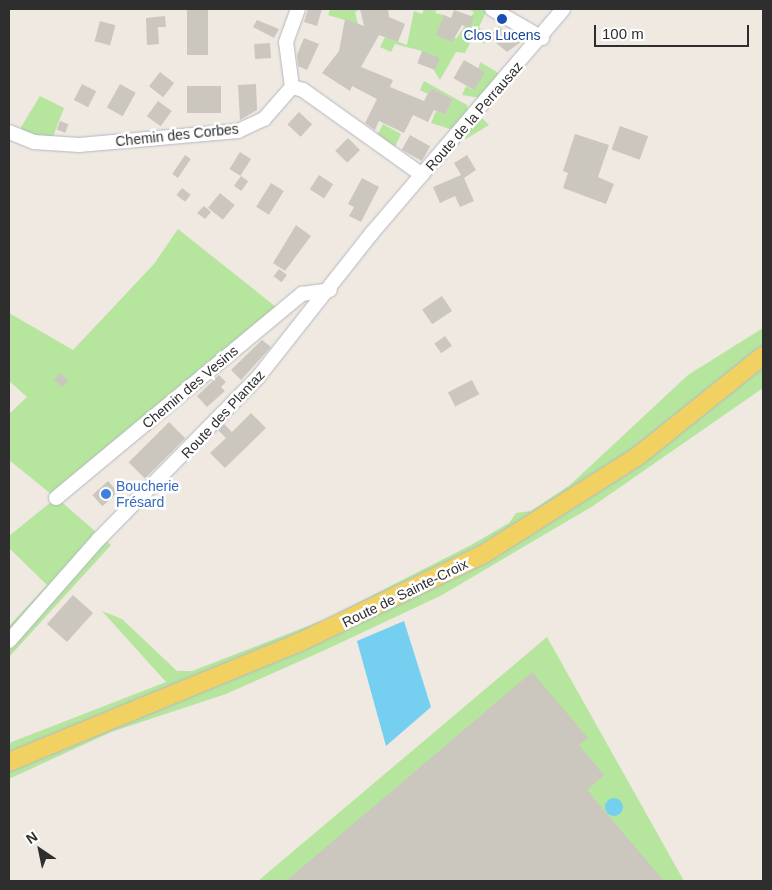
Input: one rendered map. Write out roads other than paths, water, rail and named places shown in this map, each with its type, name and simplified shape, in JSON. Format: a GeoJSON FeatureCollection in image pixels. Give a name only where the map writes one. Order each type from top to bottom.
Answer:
{"type":"FeatureCollection","features":[{"type":"Feature","properties":{"kind":"main road","name":"Route de Sainte-Croix"},"geometry":{"type":"LineString","coordinates":[[9,762],[298,643],[482,555],[631,461],[763,356]]}},
{"type":"Feature","properties":{"kind":"street"},"geometry":{"type":"LineString","coordinates":[[298,9],[286,42],[292,87],[303,90],[422,175]]}},
{"type":"Feature","properties":{"kind":"street"},"geometry":{"type":"LineString","coordinates":[[492,9],[542,38]]}},
{"type":"Feature","properties":{"kind":"street","name":"Route de la Perrausaz"},"geometry":{"type":"LineString","coordinates":[[422,175],[542,38],[562,9]]}},
{"type":"Feature","properties":{"kind":"street","name":"Chemin des Corbes"},"geometry":{"type":"LineString","coordinates":[[9,132],[34,142],[79,145],[238,131],[264,119],[292,87]]}},
{"type":"Feature","properties":{"kind":"street","name":"Route des Plantaz"},"geometry":{"type":"LineString","coordinates":[[9,641],[99,539],[260,376],[422,175]]}},
{"type":"Feature","properties":{"kind":"street","name":"Chemin des Vesins"},"geometry":{"type":"LineString","coordinates":[[56,498],[302,294],[330,290]]}},
{"type":"Feature","properties":{"kind":"water"},"geometry":{"type":"Polygon","coordinates":[[[404,621],[431,707],[386,746],[357,641],[404,621]]]}},
{"type":"Feature","properties":{"kind":"water"},"geometry":{"type":"Polygon","coordinates":[[[614,798],[620,801],[623,807],[620,813],[614,816],[608,813],[605,807],[608,801],[614,798]]]}},
{"type":"Feature","properties":{"kind":"place","name":"Clos Lucens"},"geometry":{"type":"Point","coordinates":[502,19]}},
{"type":"Feature","properties":{"kind":"place","name":"Boucherie Frésard"},"geometry":{"type":"Point","coordinates":[106,494]}}]}
